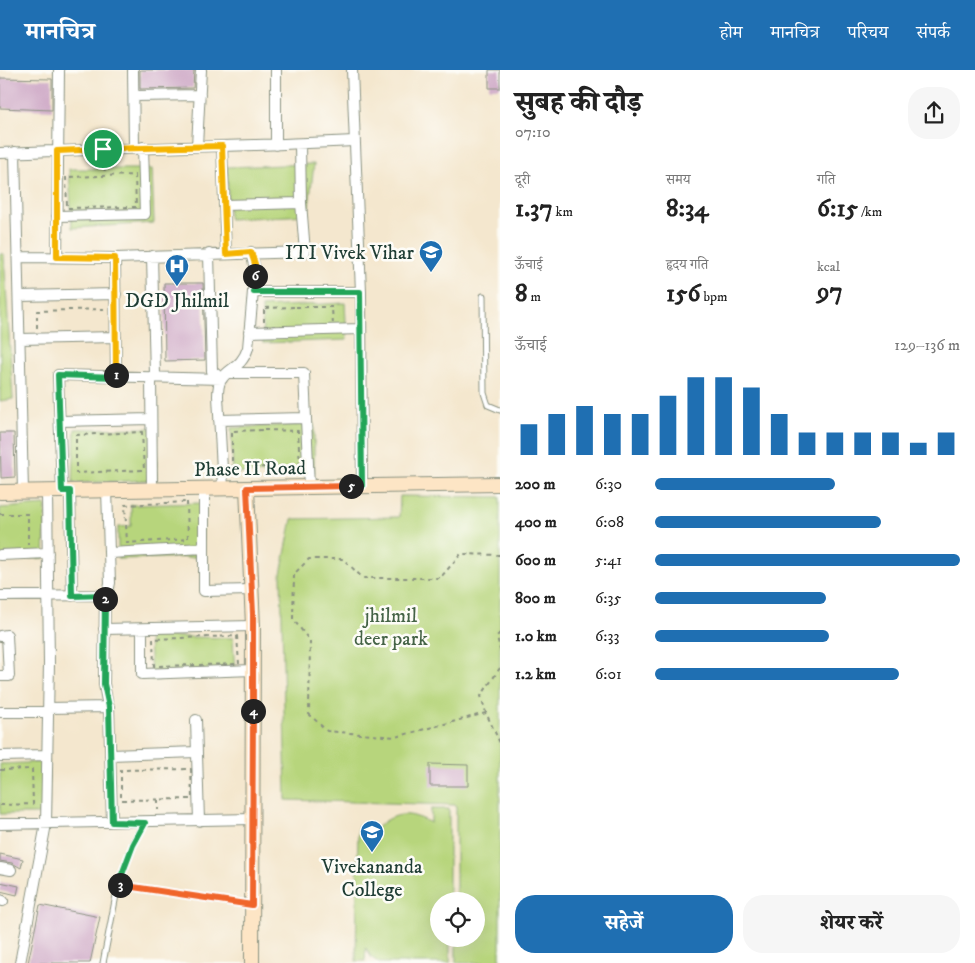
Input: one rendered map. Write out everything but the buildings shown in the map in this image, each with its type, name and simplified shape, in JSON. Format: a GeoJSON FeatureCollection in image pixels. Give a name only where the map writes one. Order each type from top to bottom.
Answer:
{"type":"FeatureCollection","features":[{"type":"Feature","properties":{"kind":"street"},"geometry":{"type":"LineString","coordinates":[[57,257],[59,70]]}},
{"type":"Feature","properties":{"kind":"street"},"geometry":{"type":"LineString","coordinates":[[57,216],[145,214],[133,70]]}},
{"type":"Feature","properties":{"kind":"street"},"geometry":{"type":"LineString","coordinates":[[197,146],[201,70]]}},
{"type":"Feature","properties":{"kind":"street"},"geometry":{"type":"LineString","coordinates":[[276,70],[276,145]]}},
{"type":"Feature","properties":{"kind":"street"},"geometry":{"type":"LineString","coordinates":[[352,70],[360,292],[362,486]]}},
{"type":"Feature","properties":{"kind":"street"},"geometry":{"type":"LineString","coordinates":[[134,96],[200,95]]}},
{"type":"Feature","properties":{"kind":"street"},"geometry":{"type":"LineString","coordinates":[[0,153],[354,141]]}},
{"type":"Feature","properties":{"kind":"street"},"geometry":{"type":"LineString","coordinates":[[18,257],[115,258],[251,252],[305,252],[300,144]]}},
{"type":"Feature","properties":{"kind":"street"},"geometry":{"type":"LineString","coordinates":[[222,146],[226,254]]}},
{"type":"Feature","properties":{"kind":"street"},"geometry":{"type":"LineString","coordinates":[[15,152],[23,492]]}},
{"type":"Feature","properties":{"kind":"street"},"geometry":{"type":"LineString","coordinates":[[224,205],[302,203]]}},
{"type":"Feature","properties":{"kind":"street"},"geometry":{"type":"LineString","coordinates":[[223,488],[218,396],[226,376],[245,358],[248,348],[255,269],[251,252]]}},
{"type":"Feature","properties":{"kind":"street"},"geometry":{"type":"LineString","coordinates":[[209,254],[212,371],[226,376]]}},
{"type":"Feature","properties":{"kind":"street"},"geometry":{"type":"LineString","coordinates":[[152,256],[155,375],[151,378],[152,490]]}},
{"type":"Feature","properties":{"kind":"street"},"geometry":{"type":"LineString","coordinates":[[115,258],[116,377]]}},
{"type":"Feature","properties":{"kind":"street"},"geometry":{"type":"LineString","coordinates":[[254,292],[360,292]]}},
{"type":"Feature","properties":{"kind":"street"},"geometry":{"type":"LineString","coordinates":[[19,296],[116,294]]}},
{"type":"Feature","properties":{"kind":"street"},"geometry":{"type":"LineString","coordinates":[[250,332],[360,329]]}},
{"type":"Feature","properties":{"kind":"street"},"geometry":{"type":"LineString","coordinates":[[20,339],[116,337]]}},
{"type":"Feature","properties":{"kind":"street"},"geometry":{"type":"LineString","coordinates":[[72,596],[58,375],[151,378],[304,373],[309,487]]}},
{"type":"Feature","properties":{"kind":"street"},"geometry":{"type":"LineString","coordinates":[[219,420],[305,418]]}},
{"type":"Feature","properties":{"kind":"street"},"geometry":{"type":"LineString","coordinates":[[60,421],[151,419]]}},
{"type":"Feature","properties":{"kind":"street","name":"Phase II Road"},"geometry":{"type":"LineString","coordinates":[[0,492],[500,484]]}},
{"type":"Feature","properties":{"kind":"street"},"geometry":{"type":"LineString","coordinates":[[247,488],[253,626],[252,963]]}},
{"type":"Feature","properties":{"kind":"street"},"geometry":{"type":"LineString","coordinates":[[204,489],[204,591],[252,590]]}},
{"type":"Feature","properties":{"kind":"street"},"geometry":{"type":"LineString","coordinates":[[107,490],[110,583],[108,592],[105,595],[104,684],[108,707],[112,822]]}},
{"type":"Feature","properties":{"kind":"street"},"geometry":{"type":"LineString","coordinates":[[20,963],[46,824],[48,710],[47,491]]}},
{"type":"Feature","properties":{"kind":"street"},"geometry":{"type":"LineString","coordinates":[[110,553],[204,548]]}},
{"type":"Feature","properties":{"kind":"street"},"geometry":{"type":"LineString","coordinates":[[0,555],[48,553]]}},
{"type":"Feature","properties":{"kind":"street"},"geometry":{"type":"LineString","coordinates":[[0,596],[105,595]]}},
{"type":"Feature","properties":{"kind":"street"},"geometry":{"type":"LineString","coordinates":[[104,630],[253,626]]}},
{"type":"Feature","properties":{"kind":"street"},"geometry":{"type":"LineString","coordinates":[[142,629],[142,674],[253,670]]}},
{"type":"Feature","properties":{"kind":"street"},"geometry":{"type":"LineString","coordinates":[[0,636],[7,636],[9,676],[0,676]]}},
{"type":"Feature","properties":{"kind":"street"},"geometry":{"type":"LineString","coordinates":[[0,712],[108,707]]}},
{"type":"Feature","properties":{"kind":"street"},"geometry":{"type":"LineString","coordinates":[[196,720],[199,821]]}},
{"type":"Feature","properties":{"kind":"street"},"geometry":{"type":"LineString","coordinates":[[110,755],[197,752]]}},
{"type":"Feature","properties":{"kind":"street"},"geometry":{"type":"LineString","coordinates":[[0,756],[47,755]]}},
{"type":"Feature","properties":{"kind":"street"},"geometry":{"type":"LineString","coordinates":[[0,824],[145,823],[253,819]]}},
{"type":"Feature","properties":{"kind":"street"},"geometry":{"type":"LineString","coordinates":[[0,868],[11,870]]}},
{"type":"Feature","properties":{"kind":"lane"},"geometry":{"type":"LineString","coordinates":[[483,296],[484,393],[488,406],[500,410]]}},
{"type":"Feature","properties":{"kind":"lane"},"geometry":{"type":"LineString","coordinates":[[103,963],[118,885],[133,845],[145,823]]}},
{"type":"Feature","properties":{"kind":"lane"},"geometry":{"type":"LineString","coordinates":[[118,885],[252,905]]}},
{"type":"Feature","properties":{"kind":"path"},"geometry":{"type":"LineString","coordinates":[[103,149],[105,176]]}},
{"type":"Feature","properties":{"kind":"path"},"geometry":{"type":"LineString","coordinates":[[135,175],[136,207],[67,208],[66,178],[105,176],[135,175]]}},
{"type":"Feature","properties":{"kind":"path"},"geometry":{"type":"LineString","coordinates":[[296,307],[332,307],[333,326],[264,326],[264,308],[296,307]]}},
{"type":"Feature","properties":{"kind":"path"},"geometry":{"type":"LineString","coordinates":[[36,332],[36,311],[106,309]]}},
{"type":"Feature","properties":{"kind":"path"},"geometry":{"type":"LineString","coordinates":[[264,430],[298,431],[300,466],[232,468],[232,431],[264,430]]}},
{"type":"Feature","properties":{"kind":"path"},"geometry":{"type":"LineString","coordinates":[[142,432],[143,446],[144,470],[76,473],[76,435],[142,432]]}},
{"type":"Feature","properties":{"kind":"path"},"geometry":{"type":"LineString","coordinates":[[187,502],[188,539],[127,543],[126,526],[125,505],[187,502]]}},
{"type":"Feature","properties":{"kind":"path"},"geometry":{"type":"LineString","coordinates":[[0,514],[28,514],[28,549]]}},
{"type":"Feature","properties":{"kind":"path"},"geometry":{"type":"LineString","coordinates":[[486,713],[395,737],[327,731],[310,714],[310,641],[293,619],[294,574],[309,559],[343,559],[363,578],[440,578],[461,554],[500,555]]}},
{"type":"Feature","properties":{"kind":"path"},"geometry":{"type":"LineString","coordinates":[[500,633],[497,636],[500,650]]}},
{"type":"Feature","properties":{"kind":"path"},"geometry":{"type":"LineString","coordinates":[[500,668],[481,696],[486,713],[500,742]]}},
{"type":"Feature","properties":{"kind":"path"},"geometry":{"type":"LineString","coordinates":[[191,768],[192,799],[158,800],[121,800],[120,770],[191,768]]}},
{"type":"Feature","properties":{"kind":"path"},"geometry":{"type":"LineString","coordinates":[[0,770],[32,769],[33,804],[0,805]]}},
{"type":"Feature","properties":{"kind":"green space"},"geometry":{"type":"Polygon","coordinates":[[[314,164],[308,215],[229,219],[227,167],[314,164]]]}},
{"type":"Feature","properties":{"kind":"green space"},"geometry":{"type":"Polygon","coordinates":[[[69,169],[152,169],[154,223],[72,228],[69,169]]]}},
{"type":"Feature","properties":{"kind":"green space"},"geometry":{"type":"Polygon","coordinates":[[[0,254],[4,254],[13,399],[0,401],[0,254]]]}},
{"type":"Feature","properties":{"kind":"green space"},"geometry":{"type":"Polygon","coordinates":[[[345,303],[347,340],[263,343],[262,307],[345,303]]]}},
{"type":"Feature","properties":{"kind":"green space"},"geometry":{"type":"Polygon","coordinates":[[[314,424],[314,473],[233,473],[231,428],[314,424]]]}},
{"type":"Feature","properties":{"kind":"green space"},"geometry":{"type":"Polygon","coordinates":[[[157,428],[156,480],[73,483],[75,429],[157,428]]]}},
{"type":"Feature","properties":{"kind":"green space","name":"jhilmil deer park"},"geometry":{"type":"Polygon","coordinates":[[[400,496],[500,497],[500,963],[456,963],[456,947],[485,947],[485,892],[456,892],[456,805],[286,800],[281,574],[292,519],[399,517],[400,496]]]}},
{"type":"Feature","properties":{"kind":"green space"},"geometry":{"type":"Polygon","coordinates":[[[202,503],[202,557],[118,559],[118,527],[131,526],[131,505],[202,503]]]}},
{"type":"Feature","properties":{"kind":"green space"},"geometry":{"type":"Polygon","coordinates":[[[46,505],[44,558],[0,560],[0,508],[46,505]]]}},
{"type":"Feature","properties":{"kind":"green space"},"geometry":{"type":"Polygon","coordinates":[[[149,636],[233,638],[235,676],[151,680],[149,636]]]}},
{"type":"Feature","properties":{"kind":"green space"},"geometry":{"type":"Polygon","coordinates":[[[48,762],[48,814],[0,814],[0,764],[48,762]]]}},
{"type":"Feature","properties":{"kind":"green space"},"geometry":{"type":"Polygon","coordinates":[[[431,809],[449,809],[449,892],[430,892],[430,947],[450,947],[450,963],[379,963],[371,957],[366,948],[365,961],[356,961],[358,826],[366,827],[367,839],[382,823],[395,816],[409,815],[431,823],[431,809]]]}},
{"type":"Feature","properties":{"kind":"place","name":"ITI Vivek Vihar"},"geometry":{"type":"Point","coordinates":[431,273]}},
{"type":"Feature","properties":{"kind":"place","name":"DGD Jhilmil"},"geometry":{"type":"Point","coordinates":[177,287]}},
{"type":"Feature","properties":{"kind":"place","name":"Vivekananda College"},"geometry":{"type":"Point","coordinates":[372,853]}},
{"type":"Feature","properties":{"kind":"route"},"geometry":{"type":"LineString","coordinates":[[222,146],[226,254],[251,252],[255,264],[254,292],[360,292],[362,486],[247,488],[253,614],[252,905],[118,885],[133,845],[145,823],[112,822],[109,707],[104,684],[105,595],[72,596],[70,491],[62,491],[58,375],[116,377],[115,258],[57,257],[57,151],[103,149],[222,146]]}}]}
